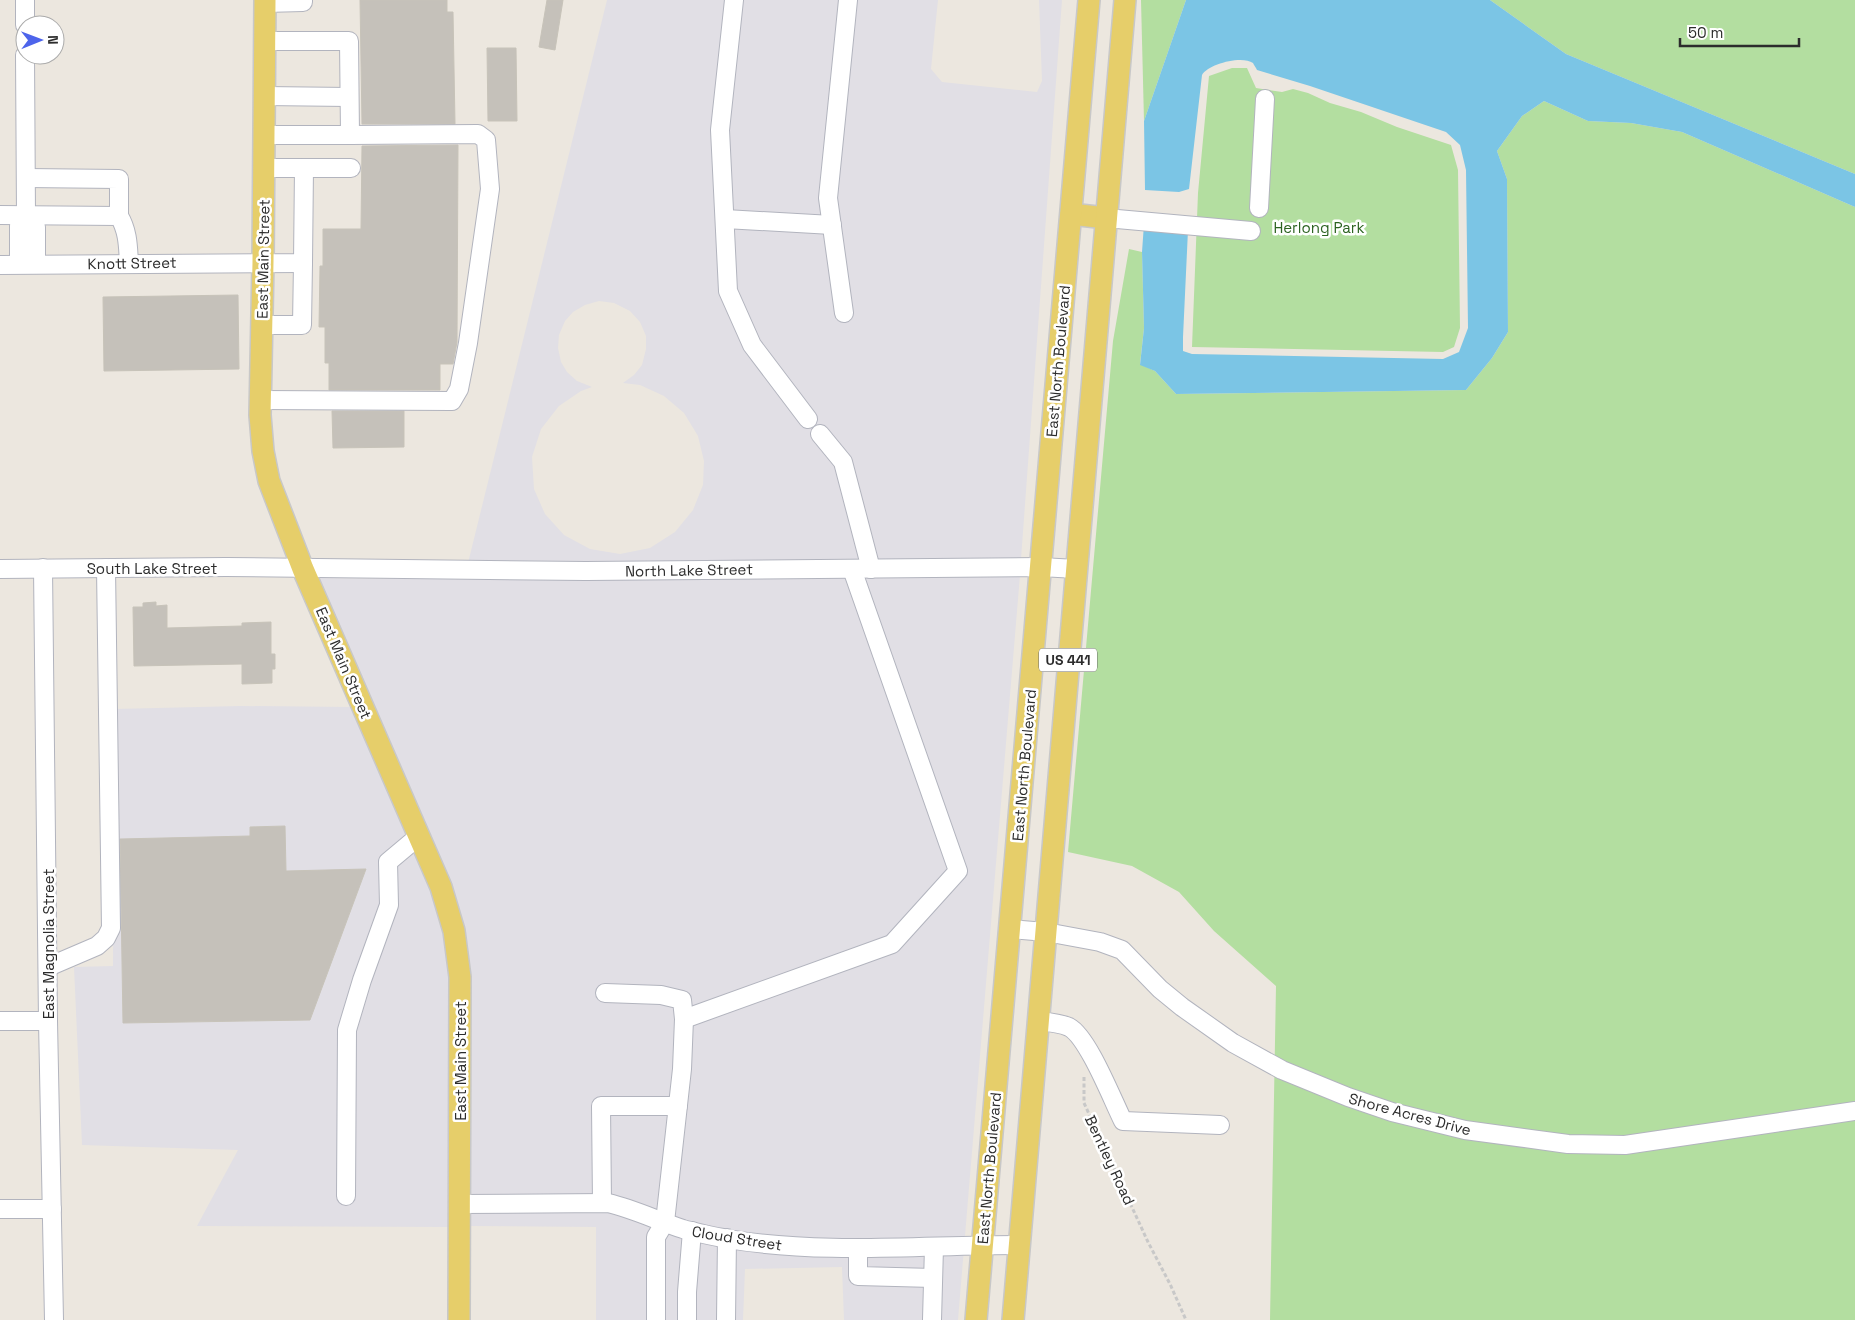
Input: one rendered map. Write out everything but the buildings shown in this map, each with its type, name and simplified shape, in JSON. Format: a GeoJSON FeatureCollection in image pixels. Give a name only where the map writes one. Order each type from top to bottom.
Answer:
{"type":"FeatureCollection","features":[{"type":"Feature","properties":{"kind":"main road","name":"East North Boulevard"},"geometry":{"type":"LineString","coordinates":[[976,1320],[1089,0]]}},
{"type":"Feature","properties":{"kind":"main road","name":"US 441"},"geometry":{"type":"LineString","coordinates":[[1013,1320],[1125,0]]}},
{"type":"Feature","properties":{"kind":"main road","name":"East Main Street"},"geometry":{"type":"LineString","coordinates":[[265,1],[260,400],[263,451],[269,481],[303,569],[441,887],[454,931],[460,977],[459,1320]]}},
{"type":"Feature","properties":{"kind":"main road"},"geometry":{"type":"LineString","coordinates":[[1071,214],[1106,218]]}},
{"type":"Feature","properties":{"kind":"street"},"geometry":{"type":"LineString","coordinates":[[25,0],[25,15]]}},
{"type":"Feature","properties":{"kind":"street"},"geometry":{"type":"LineString","coordinates":[[265,1],[303,2],[303,0]]}},
{"type":"Feature","properties":{"kind":"street"},"geometry":{"type":"LineString","coordinates":[[734,0],[720,130],[728,292],[752,345],[808,419]]}},
{"type":"Feature","properties":{"kind":"street"},"geometry":{"type":"LineString","coordinates":[[844,312],[828,198],[848,0]]}},
{"type":"Feature","properties":{"kind":"street"},"geometry":{"type":"LineString","coordinates":[[265,41],[349,41],[350,135]]}},
{"type":"Feature","properties":{"kind":"street"},"geometry":{"type":"LineString","coordinates":[[26,65],[26,215],[19,226],[27,264]]}},
{"type":"Feature","properties":{"kind":"street"},"geometry":{"type":"LineString","coordinates":[[264,96],[349,97]]}},
{"type":"Feature","properties":{"kind":"street"},"geometry":{"type":"LineString","coordinates":[[1259,208],[1265,99]]}},
{"type":"Feature","properties":{"kind":"street"},"geometry":{"type":"LineString","coordinates":[[260,400],[452,400],[459,389],[468,343],[490,189],[486,140],[478,134],[264,135]]}},
{"type":"Feature","properties":{"kind":"street"},"geometry":{"type":"LineString","coordinates":[[264,168],[351,168]]}},
{"type":"Feature","properties":{"kind":"street"},"geometry":{"type":"LineString","coordinates":[[262,325],[302,326],[304,168]]}},
{"type":"Feature","properties":{"kind":"street"},"geometry":{"type":"LineString","coordinates":[[26,178],[119,179],[119,216],[124,224],[128,238],[129,263]]}},
{"type":"Feature","properties":{"kind":"street"},"geometry":{"type":"LineString","coordinates":[[0,215],[119,216]]}},
{"type":"Feature","properties":{"kind":"street"},"geometry":{"type":"LineString","coordinates":[[1106,218],[1251,230]]}},
{"type":"Feature","properties":{"kind":"street"},"geometry":{"type":"LineString","coordinates":[[725,219],[832,225]]}},
{"type":"Feature","properties":{"kind":"street","name":"Knott Street"},"geometry":{"type":"LineString","coordinates":[[0,264],[304,263]]}},
{"type":"Feature","properties":{"kind":"street"},"geometry":{"type":"LineString","coordinates":[[820,434],[843,462],[871,569]]}},
{"type":"Feature","properties":{"kind":"street","name":"North Lake Street"},"geometry":{"type":"LineString","coordinates":[[303,569],[595,571],[1041,567],[1076,569]]}},
{"type":"Feature","properties":{"kind":"street","name":"East Magnolia Street"},"geometry":{"type":"LineString","coordinates":[[43,568],[48,1021],[54,1320]]}},
{"type":"Feature","properties":{"kind":"street"},"geometry":{"type":"LineString","coordinates":[[48,967],[97,946],[106,938],[111,928],[106,568]]}},
{"type":"Feature","properties":{"kind":"street","name":"South Lake Street"},"geometry":{"type":"LineString","coordinates":[[0,569],[303,569]]}},
{"type":"Feature","properties":{"kind":"street"},"geometry":{"type":"LineString","coordinates":[[684,1019],[892,944],[958,871],[852,569]]}},
{"type":"Feature","properties":{"kind":"street"},"geometry":{"type":"LineString","coordinates":[[346,1196],[348,1030],[362,980],[389,905],[388,862],[419,836]]}},
{"type":"Feature","properties":{"kind":"street","name":"Shore Acres Drive"},"geometry":{"type":"LineString","coordinates":[[1010,929],[1046,932],[1100,942],[1122,950],[1160,989],[1182,1007],[1233,1043],[1282,1070],[1356,1100],[1456,1128],[1560,1143],[1625,1145],[1855,1111]]}},
{"type":"Feature","properties":{"kind":"street"},"geometry":{"type":"LineString","coordinates":[[605,993],[661,995],[682,1000],[684,1019],[678,1106],[665,1222],[656,1237],[656,1320]]}},
{"type":"Feature","properties":{"kind":"street"},"geometry":{"type":"LineString","coordinates":[[0,1021],[48,1021]]}},
{"type":"Feature","properties":{"kind":"street"},"geometry":{"type":"LineString","coordinates":[[1038,1021],[1060,1024],[1070,1028],[1082,1040],[1123,1121],[1220,1125]]}},
{"type":"Feature","properties":{"kind":"street"},"geometry":{"type":"LineString","coordinates":[[602,1203],[601,1106],[678,1106]]}},
{"type":"Feature","properties":{"kind":"street","name":"Cloud Street"},"geometry":{"type":"LineString","coordinates":[[459,1204],[602,1203],[627,1208],[692,1231],[786,1246],[858,1248],[1019,1246]]}},
{"type":"Feature","properties":{"kind":"street"},"geometry":{"type":"LineString","coordinates":[[0,1209],[52,1209]]}},
{"type":"Feature","properties":{"kind":"street"},"geometry":{"type":"LineString","coordinates":[[687,1320],[687,1292],[692,1231]]}},
{"type":"Feature","properties":{"kind":"street"},"geometry":{"type":"LineString","coordinates":[[726,1320],[727,1238]]}},
{"type":"Feature","properties":{"kind":"street"},"geometry":{"type":"LineString","coordinates":[[932,1320],[934,1246]]}},
{"type":"Feature","properties":{"kind":"street"},"geometry":{"type":"LineString","coordinates":[[858,1248],[858,1276],[933,1278]]}},
{"type":"Feature","properties":{"kind":"path","name":"Bentley Road"},"geometry":{"type":"LineString","coordinates":[[1084,1075],[1084,1103],[1186,1320]]}},
{"type":"Feature","properties":{"kind":"shaded area"},"geometry":{"type":"Polygon","coordinates":[[[607,0],[938,0],[931,69],[942,82],[1037,92],[1042,81],[1039,0],[1062,0],[1021,559],[468,563],[607,0]],[[599,301],[585,305],[573,312],[565,321],[559,335],[558,348],[561,362],[567,372],[577,381],[592,387],[581,391],[559,406],[541,429],[532,457],[534,489],[545,514],[564,535],[590,549],[620,554],[650,548],[675,532],[693,510],[703,485],[704,461],[698,436],[684,413],[664,396],[640,385],[623,383],[634,375],[642,365],[646,349],[646,336],[640,322],[630,311],[614,303],[599,301]]]}},
{"type":"Feature","properties":{"kind":"shaded area"},"geometry":{"type":"Polygon","coordinates":[[[1020,575],[958,1320],[844,1320],[842,1267],[745,1269],[743,1320],[596,1320],[596,1227],[468,1226],[469,977],[316,578],[586,580],[1020,575]]]}},
{"type":"Feature","properties":{"kind":"shaded area"},"geometry":{"type":"Polygon","coordinates":[[[241,706],[352,707],[432,889],[445,933],[451,978],[450,1227],[197,1226],[238,1150],[82,1145],[74,967],[113,966],[114,709],[241,706]]]}},
{"type":"Feature","properties":{"kind":"green space"},"geometry":{"type":"Polygon","coordinates":[[[1141,0],[1186,0],[1144,121],[1141,0]]]}},
{"type":"Feature","properties":{"kind":"green space"},"geometry":{"type":"Polygon","coordinates":[[[1490,0],[1855,0],[1855,174],[1566,54],[1490,0]]]}},
{"type":"Feature","properties":{"kind":"green space","name":"Herlong Park"},"geometry":{"type":"Polygon","coordinates":[[[1232,68],[1247,68],[1256,88],[1282,92],[1293,89],[1308,93],[1330,103],[1361,112],[1397,127],[1451,145],[1458,170],[1460,328],[1454,347],[1443,352],[1192,347],[1198,193],[1209,76],[1232,68]]]}},
{"type":"Feature","properties":{"kind":"green space"},"geometry":{"type":"Polygon","coordinates":[[[1544,101],[1588,121],[1631,123],[1682,132],[1855,207],[1855,1320],[1270,1320],[1276,986],[1214,931],[1179,892],[1132,866],[1068,852],[1113,341],[1129,249],[1142,252],[1144,328],[1140,364],[1155,371],[1176,394],[1466,390],[1492,358],[1508,332],[1507,179],[1497,151],[1522,116],[1544,101]]]}},
{"type":"Feature","properties":{"kind":"water"},"geometry":{"type":"Polygon","coordinates":[[[1186,0],[1490,0],[1566,54],[1855,174],[1855,207],[1682,132],[1631,123],[1588,121],[1544,101],[1522,116],[1497,151],[1507,179],[1508,332],[1492,358],[1466,390],[1176,394],[1155,371],[1140,365],[1144,328],[1142,252],[1144,224],[1188,230],[1183,351],[1192,354],[1443,359],[1459,352],[1468,328],[1466,170],[1460,145],[1446,132],[1257,70],[1253,63],[1248,61],[1234,60],[1211,67],[1202,75],[1189,189],[1179,192],[1145,190],[1144,121],[1186,0]]]}}]}
